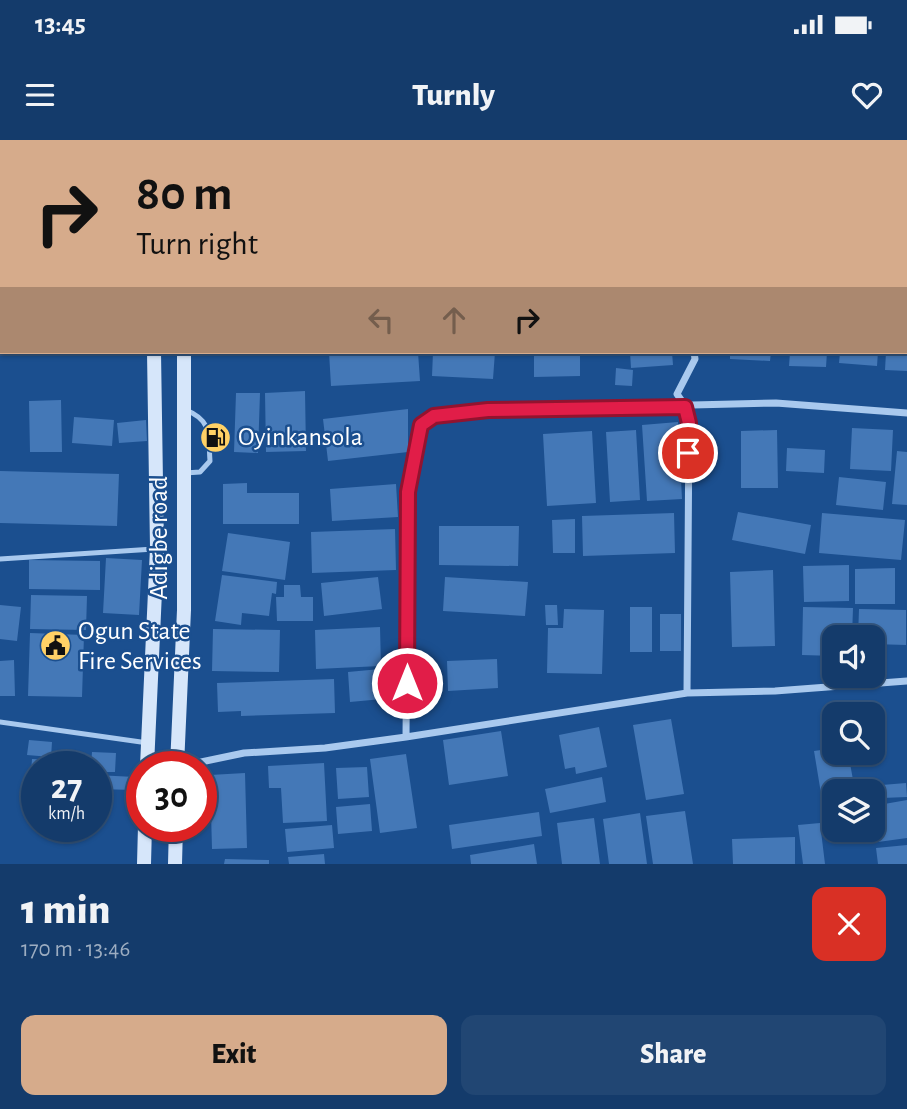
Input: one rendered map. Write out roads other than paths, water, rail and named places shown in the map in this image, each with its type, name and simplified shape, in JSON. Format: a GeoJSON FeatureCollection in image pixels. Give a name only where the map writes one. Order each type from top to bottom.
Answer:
{"type":"FeatureCollection","features":[{"type":"Feature","properties":{"kind":"main road","name":"Adigbe road"},"geometry":{"type":"LineString","coordinates":[[148,751],[157,548],[154,354]]}},
{"type":"Feature","properties":{"kind":"main road","name":"Adigbe road"},"geometry":{"type":"LineString","coordinates":[[180,751],[184,610],[184,354]]}},
{"type":"Feature","properties":{"kind":"main road"},"geometry":{"type":"LineString","coordinates":[[144,864],[145,842]]}},
{"type":"Feature","properties":{"kind":"main road"},"geometry":{"type":"LineString","coordinates":[[175,864],[176,842]]}},
{"type":"Feature","properties":{"kind":"street"},"geometry":{"type":"LineString","coordinates":[[687,692],[689,423],[685,407],[677,394],[695,359],[694,354]]}},
{"type":"Feature","properties":{"kind":"street"},"geometry":{"type":"LineString","coordinates":[[406,737],[408,492],[421,425],[434,416],[488,410],[776,403],[907,413]]}},
{"type":"Feature","properties":{"kind":"street"},"geometry":{"type":"LineString","coordinates":[[217,759],[406,737],[687,692],[775,691],[907,681]]}},
{"type":"Feature","properties":{"kind":"lane"},"geometry":{"type":"LineString","coordinates":[[183,474],[200,471],[209,461],[207,423],[199,415],[184,409]]}},
{"type":"Feature","properties":{"kind":"lane"},"geometry":{"type":"LineString","coordinates":[[0,559],[157,548]]}},
{"type":"Feature","properties":{"kind":"lane"},"geometry":{"type":"LineString","coordinates":[[0,722],[148,743]]}},
{"type":"Feature","properties":{"kind":"place","name":"Oyinkansola"},"geometry":{"type":"Point","coordinates":[215,437]}},
{"type":"Feature","properties":{"kind":"place","name":"Ogun State Fire Services"},"geometry":{"type":"Point","coordinates":[55,646]}}]}
